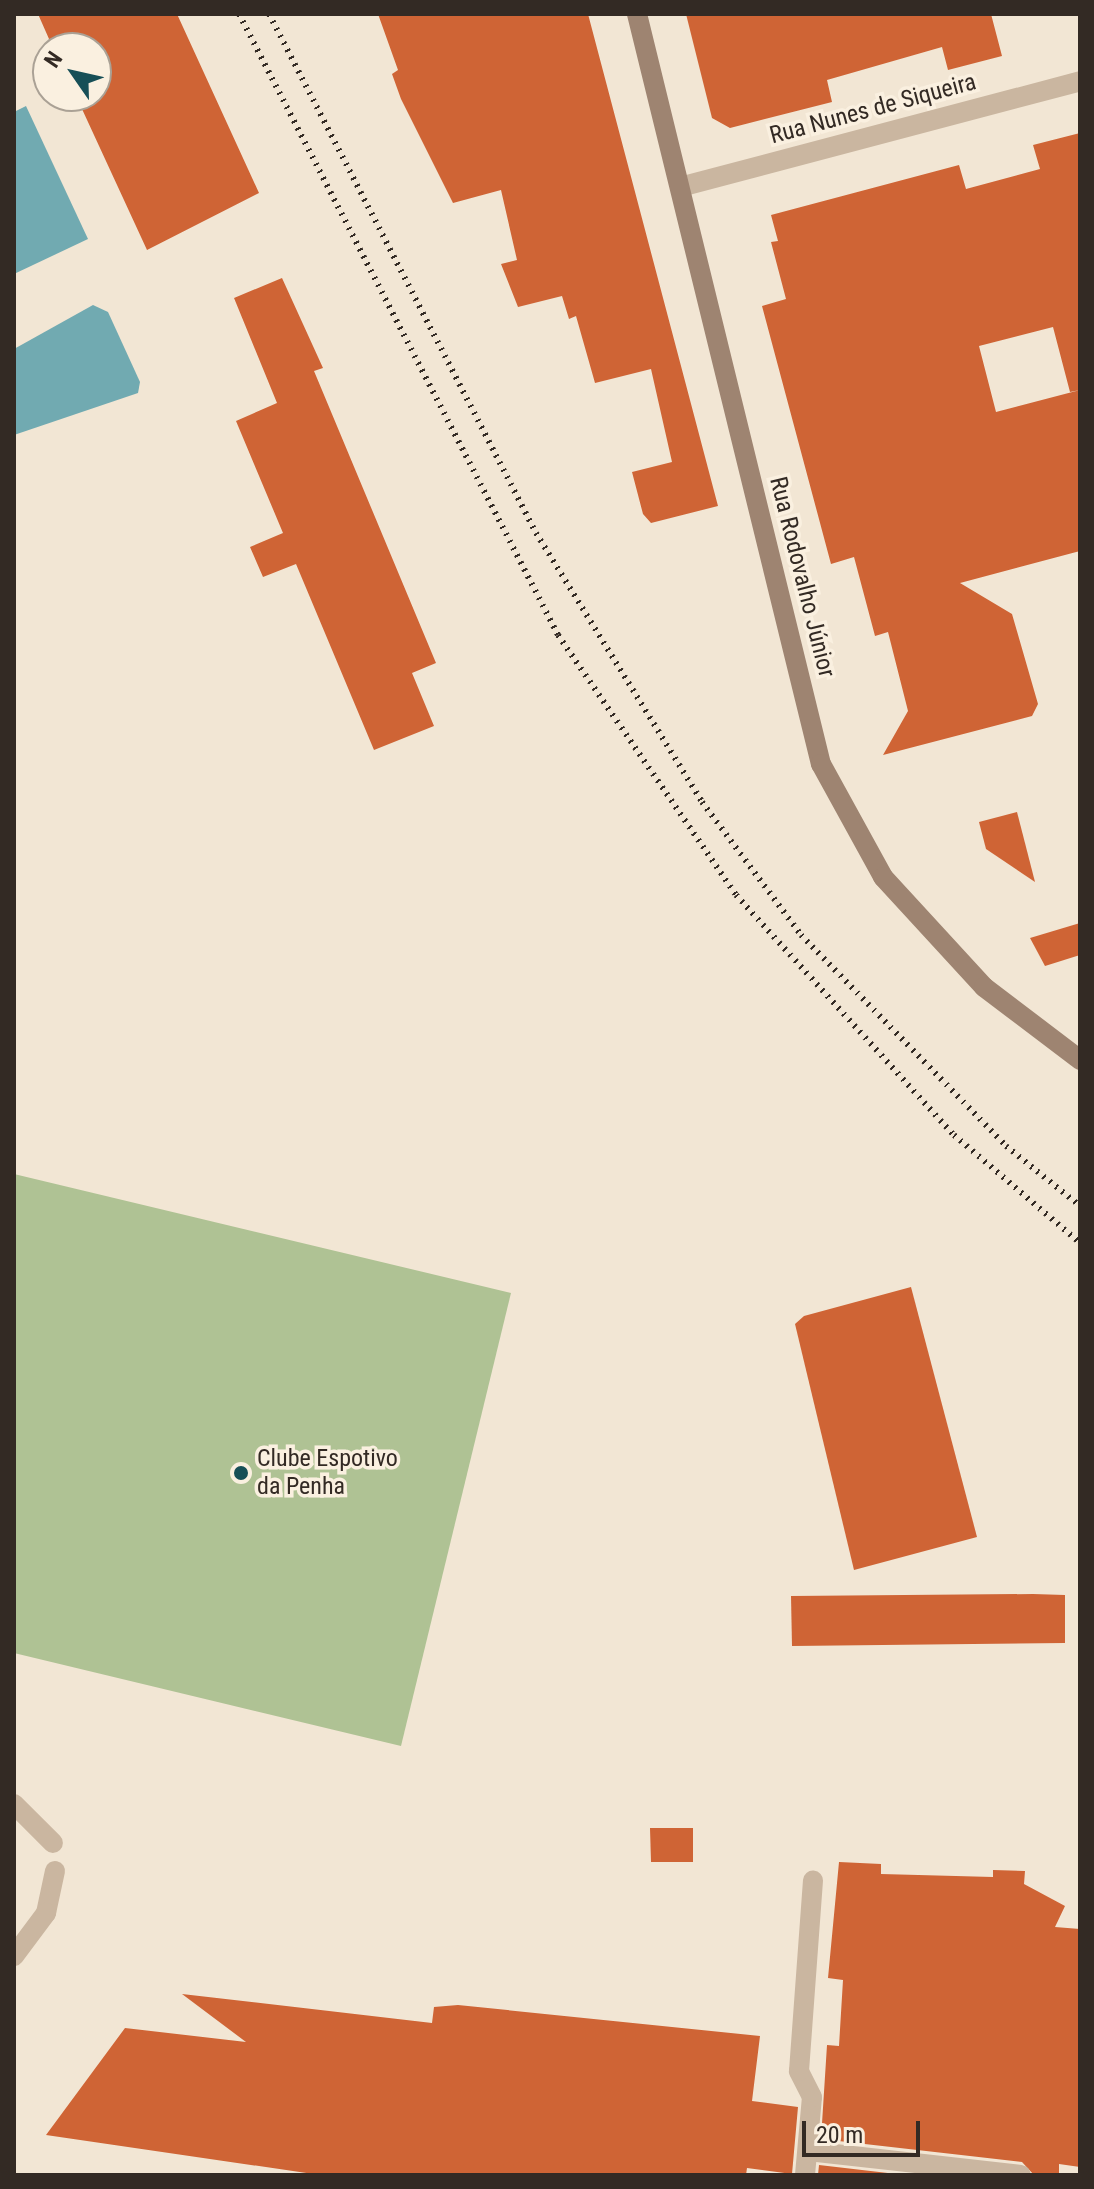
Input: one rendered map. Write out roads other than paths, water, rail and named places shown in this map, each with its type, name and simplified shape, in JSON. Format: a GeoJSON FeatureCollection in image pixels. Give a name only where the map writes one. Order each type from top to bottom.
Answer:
{"type":"FeatureCollection","features":[{"type":"Feature","properties":{"kind":"main road","name":"Rua Rodovalho Júnior"},"geometry":{"type":"LineString","coordinates":[[637,14],[821,764],[883,877],[984,987],[1080,1060]]}},
{"type":"Feature","properties":{"kind":"street","name":"Rua Nunes de Siqueira"},"geometry":{"type":"LineString","coordinates":[[680,187],[1080,81]]}},
{"type":"Feature","properties":{"kind":"street"},"geometry":{"type":"LineString","coordinates":[[14,1804],[53,1843]]}},
{"type":"Feature","properties":{"kind":"street"},"geometry":{"type":"LineString","coordinates":[[14,1956],[46,1913],[55,1871]]}},
{"type":"Feature","properties":{"kind":"street"},"geometry":{"type":"LineString","coordinates":[[805,2175],[812,2097],[799,2071],[813,1881]]}},
{"type":"Feature","properties":{"kind":"street"},"geometry":{"type":"LineString","coordinates":[[808,2151],[1021,2175]]}},
{"type":"Feature","properties":{"kind":"water"},"geometry":{"type":"Polygon","coordinates":[[[26,106],[88,239],[14,274],[14,112],[26,106]]]}},
{"type":"Feature","properties":{"kind":"water"},"geometry":{"type":"Polygon","coordinates":[[[93,305],[108,312],[140,382],[138,393],[14,435],[14,349],[93,305]]]}},
{"type":"Feature","properties":{"kind":"railway"},"geometry":{"type":"LineString","coordinates":[[239,14],[558,635],[736,895],[954,1135],[1080,1243]]}},
{"type":"Feature","properties":{"kind":"railway"},"geometry":{"type":"LineString","coordinates":[[269,14],[536,533],[702,802],[801,935],[1006,1146],[1080,1206]]}},
{"type":"Feature","properties":{"kind":"place","name":"Clube Espotivo da Penha"},"geometry":{"type":"Point","coordinates":[241,1473]}}]}
